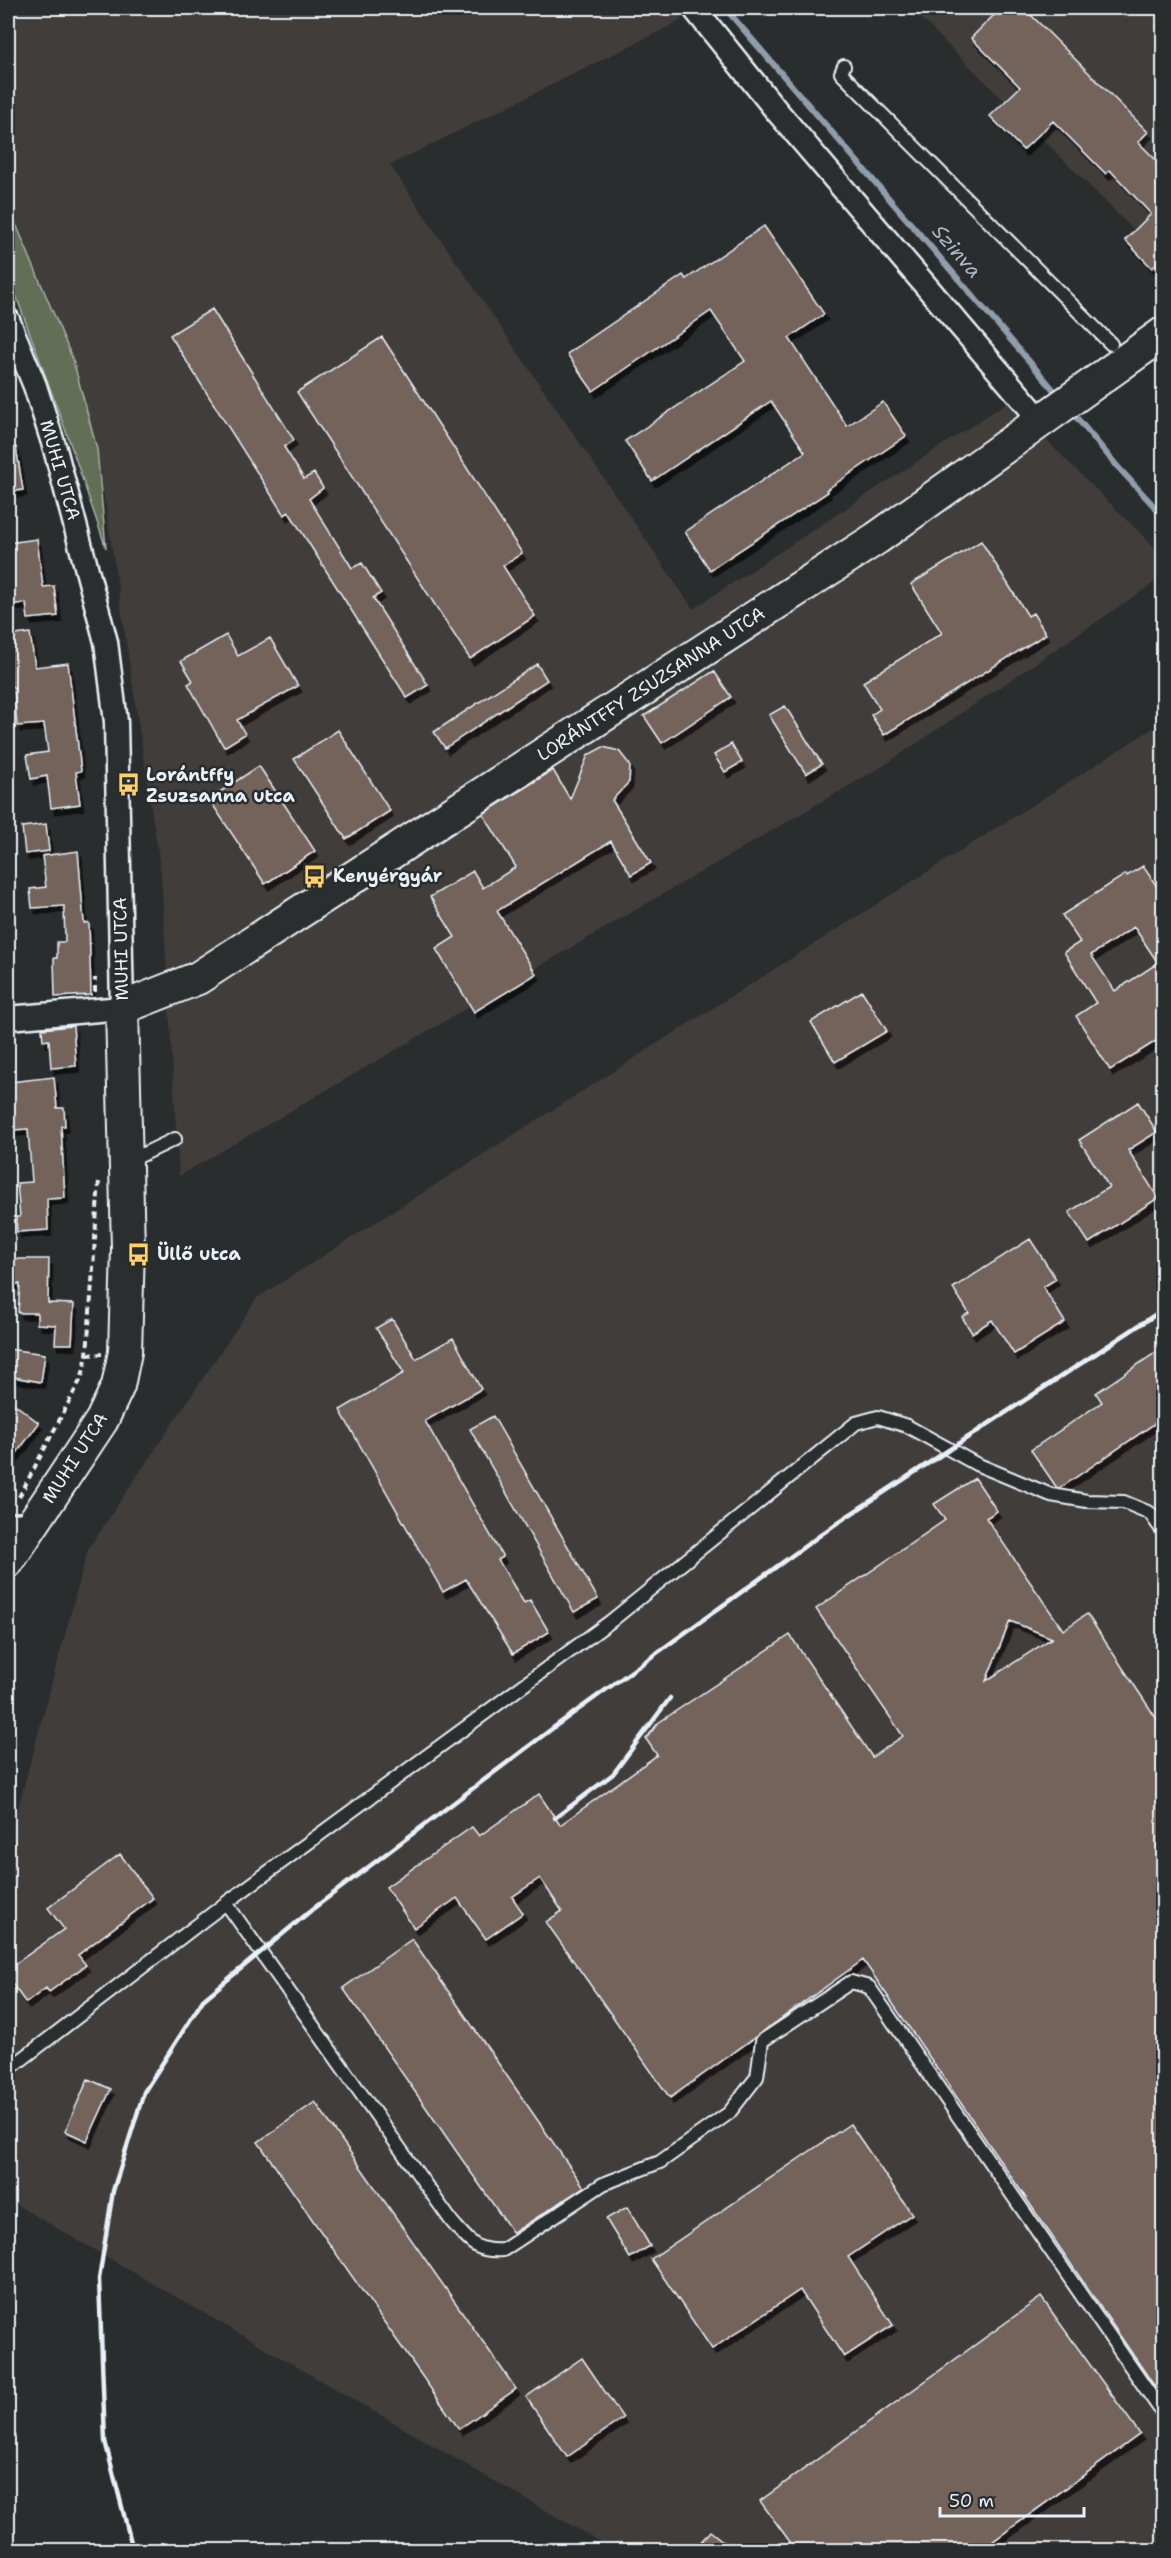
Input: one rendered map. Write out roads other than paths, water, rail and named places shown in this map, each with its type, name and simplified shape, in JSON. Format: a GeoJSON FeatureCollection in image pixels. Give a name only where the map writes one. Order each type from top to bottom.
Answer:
{"type":"FeatureCollection","features":[{"type":"Feature","properties":{"kind":"main road","name":"LORÁNTFFY ZSUZSANNA UTCA"},"geometry":{"type":"LineString","coordinates":[[122,1008],[198,978],[877,538],[1042,422],[1117,353],[1164,333]]}},
{"type":"Feature","properties":{"kind":"main road","name":"MUHI UTCA"},"geometry":{"type":"LineString","coordinates":[[8,1561],[20,1525],[102,1420],[118,1386],[125,1352],[128,1248],[113,1166],[122,1008]]}},
{"type":"Feature","properties":{"kind":"street"},"geometry":{"type":"LineString","coordinates":[[694,8],[776,110],[1042,422]]}},
{"type":"Feature","properties":{"kind":"street","name":"MUHI UTCA"},"geometry":{"type":"LineString","coordinates":[[8,320],[35,386],[55,449],[106,642],[116,722],[122,1008]]}},
{"type":"Feature","properties":{"kind":"street"},"geometry":{"type":"LineString","coordinates":[[8,1017],[122,1008]]}},
{"type":"Feature","properties":{"kind":"lane"},"geometry":{"type":"LineString","coordinates":[[844,66],[841,73],[1117,353]]}},
{"type":"Feature","properties":{"kind":"lane"},"geometry":{"type":"LineString","coordinates":[[113,1166],[175,1139]]}},
{"type":"Feature","properties":{"kind":"lane"},"geometry":{"type":"LineString","coordinates":[[8,2070],[226,1903],[610,1621],[856,1423],[878,1417],[906,1426],[976,1464],[1051,1495],[1087,1501],[1124,1502],[1150,1513],[1164,1533]]}},
{"type":"Feature","properties":{"kind":"lane"},"geometry":{"type":"LineString","coordinates":[[226,1903],[452,2222],[471,2244],[485,2251],[503,2250],[603,2184],[660,2162],[729,2113],[757,2077],[762,2041],[851,1982],[869,1987],[1164,2415]]}},
{"type":"Feature","properties":{"kind":"waterway","name":"Szinva"},"geometry":{"type":"LineString","coordinates":[[725,8],[1059,396]]}},
{"type":"Feature","properties":{"kind":"waterway","name":"Szinva"},"geometry":{"type":"LineString","coordinates":[[1071,411],[1164,517]]}},
{"type":"Feature","properties":{"kind":"railway"},"geometry":{"type":"LineString","coordinates":[[133,2550],[105,2441],[99,2279],[113,2191],[144,2092],[203,2000],[314,1908],[557,1725],[837,1523],[1164,1309]]}},
{"type":"Feature","properties":{"kind":"railway"},"geometry":{"type":"LineString","coordinates":[[555,1818],[613,1774],[670,1698]]}},
{"type":"Feature","properties":{"kind":"place","name":"Lorántffy Zsuzsanna utca"},"geometry":{"type":"Point","coordinates":[128,785]}},
{"type":"Feature","properties":{"kind":"place","name":"Kenyérgyár"},"geometry":{"type":"Point","coordinates":[315,876]}},
{"type":"Feature","properties":{"kind":"place","name":"Üllő utca"},"geometry":{"type":"Point","coordinates":[139,1254]}}]}
